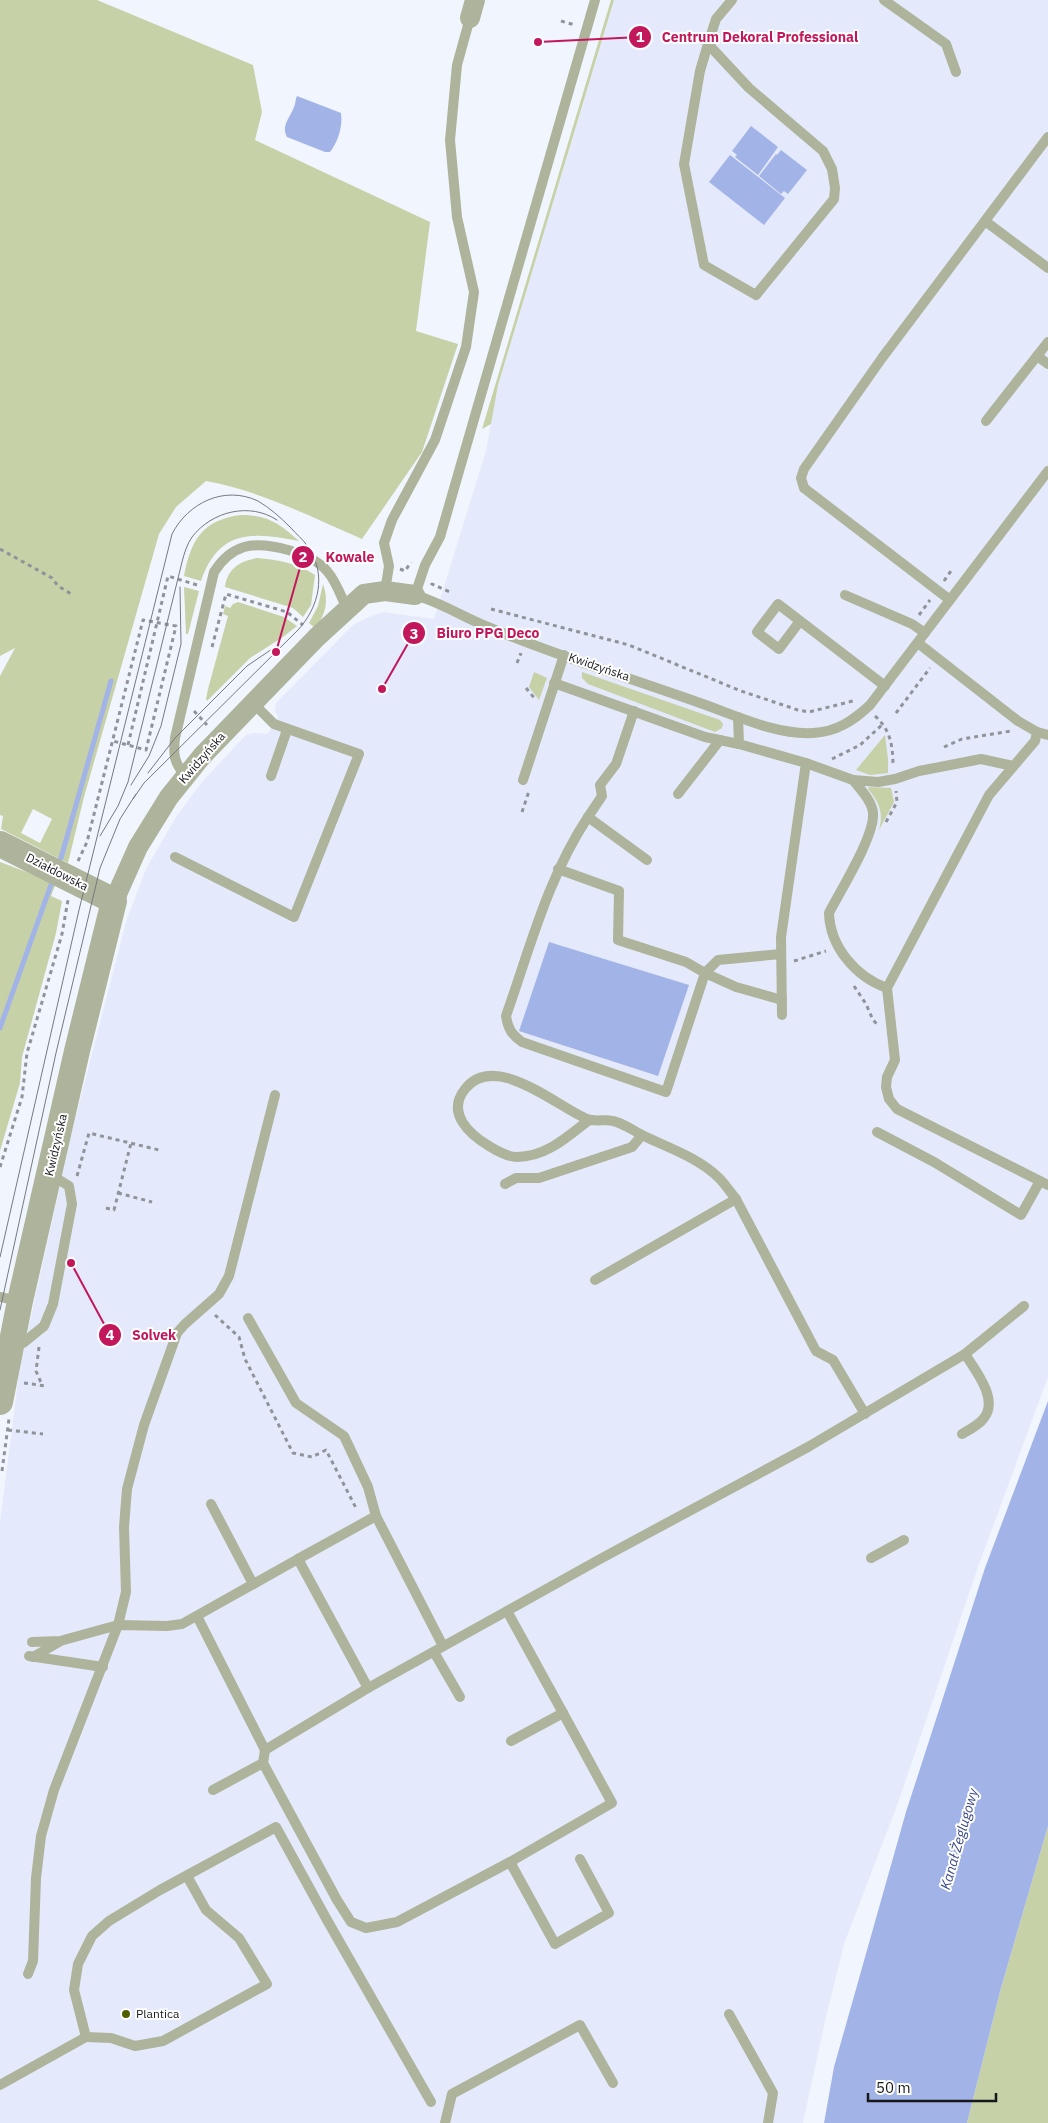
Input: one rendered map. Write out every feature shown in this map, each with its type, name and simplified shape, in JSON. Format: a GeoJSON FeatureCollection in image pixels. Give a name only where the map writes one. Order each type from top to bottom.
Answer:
{"type":"FeatureCollection","features":[{"type":"Feature","properties":{"kind":"street","name":"Kwidzyńska"},"geometry":{"type":"LineString","coordinates":[[8,1392],[12,1343],[10,1299],[59,1180],[114,901],[138,847],[159,811],[185,775],[253,703],[347,609],[364,594],[384,591],[416,595]]}},
{"type":"Feature","properties":{"kind":"street","name":"Działdowska"},"geometry":{"type":"LineString","coordinates":[[0,844],[114,901]]}},
{"type":"Feature","properties":{"kind":"lane"},"geometry":{"type":"LineString","coordinates":[[416,595],[425,565],[440,537],[595,0]]}},
{"type":"Feature","properties":{"kind":"lane"},"geometry":{"type":"LineString","coordinates":[[708,44],[749,88],[823,151],[832,170],[835,188],[834,199],[756,295],[704,265],[684,164],[700,71],[708,44],[716,19],[732,0]]}},
{"type":"Feature","properties":{"kind":"lane"},"geometry":{"type":"LineString","coordinates":[[884,0],[946,44],[956,72]]}},
{"type":"Feature","properties":{"kind":"lane"},"geometry":{"type":"LineString","coordinates":[[384,591],[389,566],[384,543],[392,520],[435,440],[466,348],[474,292],[457,217],[450,140],[457,65],[473,9]]}},
{"type":"Feature","properties":{"kind":"lane"},"geometry":{"type":"LineString","coordinates":[[950,600],[804,488],[801,478],[804,469],[882,358],[1048,137]]}},
{"type":"Feature","properties":{"kind":"lane"},"geometry":{"type":"LineString","coordinates":[[985,221],[1048,268]]}},
{"type":"Feature","properties":{"kind":"lane"},"geometry":{"type":"LineString","coordinates":[[986,421],[1048,342]]}},
{"type":"Feature","properties":{"kind":"lane"},"geometry":{"type":"LineString","coordinates":[[1037,356],[1048,364]]}},
{"type":"Feature","properties":{"kind":"lane","name":"Kwidzyńska"},"geometry":{"type":"LineString","coordinates":[[416,595],[439,603],[488,627],[738,717],[790,732],[814,733],[842,727],[866,709],[1048,471]]}},
{"type":"Feature","properties":{"kind":"lane"},"geometry":{"type":"LineString","coordinates":[[185,775],[178,768],[173,755],[175,738],[214,572],[219,564],[243,547],[254,546],[308,555],[326,570],[347,609]]}},
{"type":"Feature","properties":{"kind":"lane"},"geometry":{"type":"LineString","coordinates":[[845,594],[912,624],[925,634]]}},
{"type":"Feature","properties":{"kind":"lane"},"geometry":{"type":"LineString","coordinates":[[800,621],[885,686]]}},
{"type":"Feature","properties":{"kind":"lane"},"geometry":{"type":"LineString","coordinates":[[918,643],[1018,721],[1037,732],[1048,735]]}},
{"type":"Feature","properties":{"kind":"lane"},"geometry":{"type":"LineString","coordinates":[[522,780],[564,655]]}},
{"type":"Feature","properties":{"kind":"lane"},"geometry":{"type":"LineString","coordinates":[[554,683],[705,737],[739,744],[806,763],[853,780],[884,782],[919,771],[981,760],[1013,766]]}},
{"type":"Feature","properties":{"kind":"lane"},"geometry":{"type":"LineString","coordinates":[[175,857],[294,917],[359,754],[274,724],[253,703]]}},
{"type":"Feature","properties":{"kind":"lane"},"geometry":{"type":"LineString","coordinates":[[634,711],[616,764],[600,785],[602,796],[572,841],[558,870],[506,1016],[507,1027],[522,1042],[666,1092],[705,973],[718,960],[781,954]]}},
{"type":"Feature","properties":{"kind":"lane"},"geometry":{"type":"LineString","coordinates":[[738,717],[739,744]]}},
{"type":"Feature","properties":{"kind":"lane"},"geometry":{"type":"LineString","coordinates":[[271,776],[287,730]]}},
{"type":"Feature","properties":{"kind":"lane"},"geometry":{"type":"LineString","coordinates":[[877,1132],[934,1162],[1022,1215],[1044,1183],[897,1109],[889,1099],[886,1087],[887,1076],[895,1060],[887,988],[989,795],[1034,741],[1037,732]]}},
{"type":"Feature","properties":{"kind":"lane"},"geometry":{"type":"LineString","coordinates":[[678,794],[720,740]]}},
{"type":"Feature","properties":{"kind":"lane"},"geometry":{"type":"LineString","coordinates":[[782,1015],[781,937],[806,763]]}},
{"type":"Feature","properties":{"kind":"lane"},"geometry":{"type":"LineString","coordinates":[[853,780],[865,796],[873,812],[872,828],[829,913],[829,927],[836,944],[855,970],[887,988]]}},
{"type":"Feature","properties":{"kind":"lane"},"geometry":{"type":"LineString","coordinates":[[588,817],[647,860]]}},
{"type":"Feature","properties":{"kind":"lane"},"geometry":{"type":"LineString","coordinates":[[558,870],[619,891],[618,940],[686,962],[736,987],[782,1000]]}},
{"type":"Feature","properties":{"kind":"lane"},"geometry":{"type":"LineString","coordinates":[[589,1120],[563,1141],[544,1152],[514,1158],[498,1152],[472,1135],[464,1127],[459,1113],[460,1099],[465,1089],[474,1081],[488,1075],[505,1077],[520,1082],[589,1120],[614,1121],[699,1162],[719,1178],[736,1199],[816,1351],[833,1360],[865,1414]]}},
{"type":"Feature","properties":{"kind":"lane"},"geometry":{"type":"LineString","coordinates":[[28,1974],[33,1961],[36,1878],[41,1836],[54,1790],[118,1624],[126,1592],[124,1506],[134,1456],[177,1333],[219,1294],[229,1276],[275,1095]]}},
{"type":"Feature","properties":{"kind":"lane"},"geometry":{"type":"LineString","coordinates":[[505,1184],[516,1178],[539,1178],[632,1147],[642,1135]]}},
{"type":"Feature","properties":{"kind":"lane"},"geometry":{"type":"LineString","coordinates":[[12,1343],[23,1343],[37,1333],[44,1326],[53,1304],[72,1204],[59,1180]]}},
{"type":"Feature","properties":{"kind":"lane"},"geometry":{"type":"LineString","coordinates":[[595,1280],[736,1199]]}},
{"type":"Feature","properties":{"kind":"lane"},"geometry":{"type":"LineString","coordinates":[[264,1750],[368,1688],[865,1414],[965,1354],[1024,1306]]}},
{"type":"Feature","properties":{"kind":"lane"},"geometry":{"type":"LineString","coordinates":[[248,1318],[296,1403],[344,1436],[368,1487],[376,1516],[444,1646]]}},
{"type":"Feature","properties":{"kind":"lane"},"geometry":{"type":"LineString","coordinates":[[962,1434],[984,1419],[989,1409],[986,1390],[965,1354]]}},
{"type":"Feature","properties":{"kind":"lane"},"geometry":{"type":"LineString","coordinates":[[211,1504],[253,1584]]}},
{"type":"Feature","properties":{"kind":"lane"},"geometry":{"type":"LineString","coordinates":[[103,1667],[31,1657],[60,1641],[118,1624],[167,1626],[182,1624],[376,1516]]}},
{"type":"Feature","properties":{"kind":"lane"},"geometry":{"type":"LineString","coordinates":[[872,1558],[904,1540]]}},
{"type":"Feature","properties":{"kind":"lane"},"geometry":{"type":"LineString","coordinates":[[298,1559],[368,1688]]}},
{"type":"Feature","properties":{"kind":"lane"},"geometry":{"type":"LineString","coordinates":[[197,1616],[264,1750],[263,1763],[337,1900],[351,1922],[366,1928],[397,1922],[510,1862],[612,1803],[507,1611]]}},
{"type":"Feature","properties":{"kind":"lane"},"geometry":{"type":"LineString","coordinates":[[32,1642],[60,1641]]}},
{"type":"Feature","properties":{"kind":"lane"},"geometry":{"type":"LineString","coordinates":[[434,1652],[460,1697]]}},
{"type":"Feature","properties":{"kind":"lane"},"geometry":{"type":"LineString","coordinates":[[511,1741],[563,1713]]}},
{"type":"Feature","properties":{"kind":"lane"},"geometry":{"type":"LineString","coordinates":[[213,1790],[263,1763]]}},
{"type":"Feature","properties":{"kind":"lane"},"geometry":{"type":"LineString","coordinates":[[86,2037],[74,1990],[78,1964],[92,1936],[109,1921],[276,1827],[331,1928],[431,2102]]}},
{"type":"Feature","properties":{"kind":"lane"},"geometry":{"type":"LineString","coordinates":[[510,1862],[555,1944],[609,1913],[580,1859]]}},
{"type":"Feature","properties":{"kind":"lane"},"geometry":{"type":"LineString","coordinates":[[0,2085],[86,2037],[111,2038],[135,2046],[163,2041],[267,1984],[239,1938],[206,1910],[187,1876]]}},
{"type":"Feature","properties":{"kind":"lane"},"geometry":{"type":"LineString","coordinates":[[729,2014],[773,2093],[768,2123]]}},
{"type":"Feature","properties":{"kind":"lane"},"geometry":{"type":"LineString","coordinates":[[445,2123],[452,2094],[580,2025],[613,2084]]}},
{"type":"Feature","properties":{"kind":"path"},"geometry":{"type":"LineString","coordinates":[[0,549],[52,578],[58,586],[73,595]]}},
{"type":"Feature","properties":{"kind":"path"},"geometry":{"type":"LineString","coordinates":[[128,745],[168,576],[287,612],[307,628]]}},
{"type":"Feature","properties":{"kind":"path"},"geometry":{"type":"LineString","coordinates":[[212,648],[226,594]]}},
{"type":"Feature","properties":{"kind":"path"},"geometry":{"type":"LineString","coordinates":[[491,610],[629,645],[741,691],[798,710],[809,712],[829,709],[853,701],[856,703]]}},
{"type":"Feature","properties":{"kind":"path"},"geometry":{"type":"LineString","coordinates":[[77,863],[87,842],[143,620],[176,626],[146,750],[113,741]]}},
{"type":"Feature","properties":{"kind":"path"},"geometry":{"type":"LineString","coordinates":[[517,663],[522,650]]}},
{"type":"Feature","properties":{"kind":"path"},"geometry":{"type":"LineString","coordinates":[[896,713],[930,668]]}},
{"type":"Feature","properties":{"kind":"path"},"geometry":{"type":"LineString","coordinates":[[526,688],[538,703]]}},
{"type":"Feature","properties":{"kind":"path"},"geometry":{"type":"LineString","coordinates":[[194,710],[210,728]]}},
{"type":"Feature","properties":{"kind":"path"},"geometry":{"type":"LineString","coordinates":[[875,716],[883,724],[893,747],[893,772]]}},
{"type":"Feature","properties":{"kind":"path"},"geometry":{"type":"LineString","coordinates":[[830,762],[833,758],[866,741],[883,724]]}},
{"type":"Feature","properties":{"kind":"path"},"geometry":{"type":"LineString","coordinates":[[944,747],[962,739],[1011,731]]}},
{"type":"Feature","properties":{"kind":"path"},"geometry":{"type":"LineString","coordinates":[[0,1167],[22,1097],[27,1053],[62,934],[69,897]]}},
{"type":"Feature","properties":{"kind":"path"},"geometry":{"type":"LineString","coordinates":[[804,957],[829,950],[830,953]]}},
{"type":"Feature","properties":{"kind":"path"},"geometry":{"type":"LineString","coordinates":[[851,982],[866,1004],[873,1020],[882,1031]]}},
{"type":"Feature","properties":{"kind":"path"},"geometry":{"type":"LineString","coordinates":[[59,1180],[76,1180],[90,1133],[142,1144],[159,1150]]}},
{"type":"Feature","properties":{"kind":"path"},"geometry":{"type":"LineString","coordinates":[[106,1208],[114,1210],[131,1143]]}},
{"type":"Feature","properties":{"kind":"path"},"geometry":{"type":"LineString","coordinates":[[118,1193],[152,1202]]}},
{"type":"Feature","properties":{"kind":"path"},"geometry":{"type":"LineString","coordinates":[[206,1307],[239,1336],[245,1359],[293,1453],[312,1457],[326,1450],[356,1508]]}},
{"type":"Feature","properties":{"kind":"path"},"geometry":{"type":"LineString","coordinates":[[8,1392],[44,1386],[36,1371],[40,1341],[37,1333]]}},
{"type":"Feature","properties":{"kind":"path"},"geometry":{"type":"LineString","coordinates":[[8,1430],[43,1434]]}},
{"type":"Feature","properties":{"kind":"shaded area"},"geometry":{"type":"Polygon","coordinates":[[[614,0],[1048,0],[1048,1377],[978,1567],[898,1803],[844,1944],[803,2123],[0,2123],[0,1523],[19,1373],[28,1330],[72,1131],[126,922],[146,869],[176,817],[202,782],[246,735],[269,732],[278,717],[275,711],[276,703],[353,625],[384,612],[434,619],[486,451],[498,385],[614,0]]]}},
{"type":"Feature","properties":{"kind":"green space"},"geometry":{"type":"Polygon","coordinates":[[[0,0],[97,0],[253,65],[262,112],[255,140],[430,222],[416,331],[458,344],[422,452],[362,539],[266,498],[226,485],[206,481],[176,507],[159,534],[84,797],[68,863],[1,829],[3,816],[0,815],[0,676],[15,648],[0,656],[0,0]],[[33,809],[21,833],[40,843],[52,819],[33,809]]]}},
{"type":"Feature","properties":{"kind":"green space"},"geometry":{"type":"Polygon","coordinates":[[[611,0],[614,0],[498,385],[491,424],[482,429],[611,0]]]}},
{"type":"Feature","properties":{"kind":"green space"},"geometry":{"type":"Polygon","coordinates":[[[241,515],[250,515],[273,522],[299,541],[267,536],[240,538],[228,543],[217,552],[208,564],[201,581],[184,576],[190,552],[200,534],[217,522],[241,515]]]}},
{"type":"Feature","properties":{"kind":"green space"},"geometry":{"type":"Polygon","coordinates":[[[257,558],[288,563],[315,575],[311,605],[303,617],[293,608],[225,587],[228,575],[235,567],[245,561],[257,558]]]}},
{"type":"Feature","properties":{"kind":"green space"},"geometry":{"type":"Polygon","coordinates":[[[323,584],[326,596],[324,613],[315,628],[309,623],[318,606],[323,584]]]}},
{"type":"Feature","properties":{"kind":"green space"},"geometry":{"type":"Polygon","coordinates":[[[184,587],[199,591],[188,634],[186,634],[184,587]]]}},
{"type":"Feature","properties":{"kind":"green space"},"geometry":{"type":"Polygon","coordinates":[[[238,602],[284,617],[297,626],[250,658],[207,701],[208,689],[228,616],[223,614],[225,606],[230,608],[238,602]]]}},
{"type":"Feature","properties":{"kind":"green space"},"geometry":{"type":"Polygon","coordinates":[[[534,672],[547,678],[539,700],[529,687],[534,672]]]}},
{"type":"Feature","properties":{"kind":"green space"},"geometry":{"type":"Polygon","coordinates":[[[582,672],[720,720],[723,724],[722,728],[715,732],[588,684],[582,678],[582,672]]]}},
{"type":"Feature","properties":{"kind":"green space"},"geometry":{"type":"Polygon","coordinates":[[[885,735],[888,773],[870,775],[856,770],[885,735]]]}},
{"type":"Feature","properties":{"kind":"green space"},"geometry":{"type":"Polygon","coordinates":[[[869,787],[891,788],[894,802],[879,830],[880,808],[868,789],[869,787]]]}},
{"type":"Feature","properties":{"kind":"green space"},"geometry":{"type":"Polygon","coordinates":[[[0,862],[56,883],[51,896],[62,901],[56,933],[22,1057],[20,1083],[0,1151],[0,862]]]}},
{"type":"Feature","properties":{"kind":"green space"},"geometry":{"type":"Polygon","coordinates":[[[1048,1826],[1048,2123],[967,2123],[1001,1988],[1048,1826]]]}},
{"type":"Feature","properties":{"kind":"water"},"geometry":{"type":"Polygon","coordinates":[[[297,96],[341,113],[339,134],[330,152],[325,152],[287,137],[285,129],[295,106],[297,96]]]}},
{"type":"Feature","properties":{"kind":"water"},"geometry":{"type":"Polygon","coordinates":[[[751,126],[778,147],[758,175],[735,157],[737,155],[732,151],[751,126]]]}},
{"type":"Feature","properties":{"kind":"water"},"geometry":{"type":"Polygon","coordinates":[[[781,150],[807,170],[788,194],[784,191],[781,194],[759,176],[781,150]]]}},
{"type":"Feature","properties":{"kind":"water"},"geometry":{"type":"Polygon","coordinates":[[[730,155],[785,198],[764,225],[709,182],[730,155]]]}},
{"type":"Feature","properties":{"kind":"water"},"geometry":{"type":"Polygon","coordinates":[[[549,942],[689,985],[658,1076],[519,1031],[549,942]]]}},
{"type":"Feature","properties":{"kind":"water","name":"Kanał Żeglugowy"},"geometry":{"type":"Polygon","coordinates":[[[1048,1401],[1048,1826],[1001,1988],[967,2123],[824,2123],[834,2067],[906,1812],[985,1568],[1048,1401]]]}},
{"type":"Feature","properties":{"kind":"waterway"},"geometry":{"type":"LineString","coordinates":[[61,858],[111,681]]}},
{"type":"Feature","properties":{"kind":"waterway"},"geometry":{"type":"LineString","coordinates":[[0,1028],[52,882]]}},
{"type":"Feature","properties":{"kind":"tram line"},"geometry":{"type":"LineString","coordinates":[[0,1257],[79,910],[172,534],[187,514],[208,500],[232,495],[258,501],[290,527],[306,544],[314,557],[319,579],[318,590],[311,611],[298,630],[144,783],[133,799]]}},
{"type":"Feature","properties":{"kind":"tram line"},"geometry":{"type":"LineString","coordinates":[[100,836],[118,806],[128,782],[182,562],[190,540],[200,528],[210,521],[232,512],[255,511],[277,520]]}},
{"type":"Feature","properties":{"kind":"tram line"},"geometry":{"type":"LineString","coordinates":[[131,785],[149,756],[161,726],[181,644],[180,587]]}},
{"type":"Feature","properties":{"kind":"tram line"},"geometry":{"type":"LineString","coordinates":[[148,773],[175,738],[247,666],[275,647]]}},
{"type":"Feature","properties":{"kind":"tram line"},"geometry":{"type":"LineString","coordinates":[[0,1310],[56,1053],[100,868],[120,819],[136,794]]}},
{"type":"Feature","properties":{"kind":"place","name":"Centrum Dekoral Professional"},"geometry":{"type":"Point","coordinates":[538,42]}},
{"type":"Feature","properties":{"kind":"place","name":"Kowale"},"geometry":{"type":"Point","coordinates":[276,652]}},
{"type":"Feature","properties":{"kind":"place","name":"Biuro PPG Deco"},"geometry":{"type":"Point","coordinates":[382,689]}},
{"type":"Feature","properties":{"kind":"place","name":"Solvek"},"geometry":{"type":"Point","coordinates":[71,1263]}},
{"type":"Feature","properties":{"kind":"place","name":"Plantica"},"geometry":{"type":"Point","coordinates":[126,2014]}}]}
